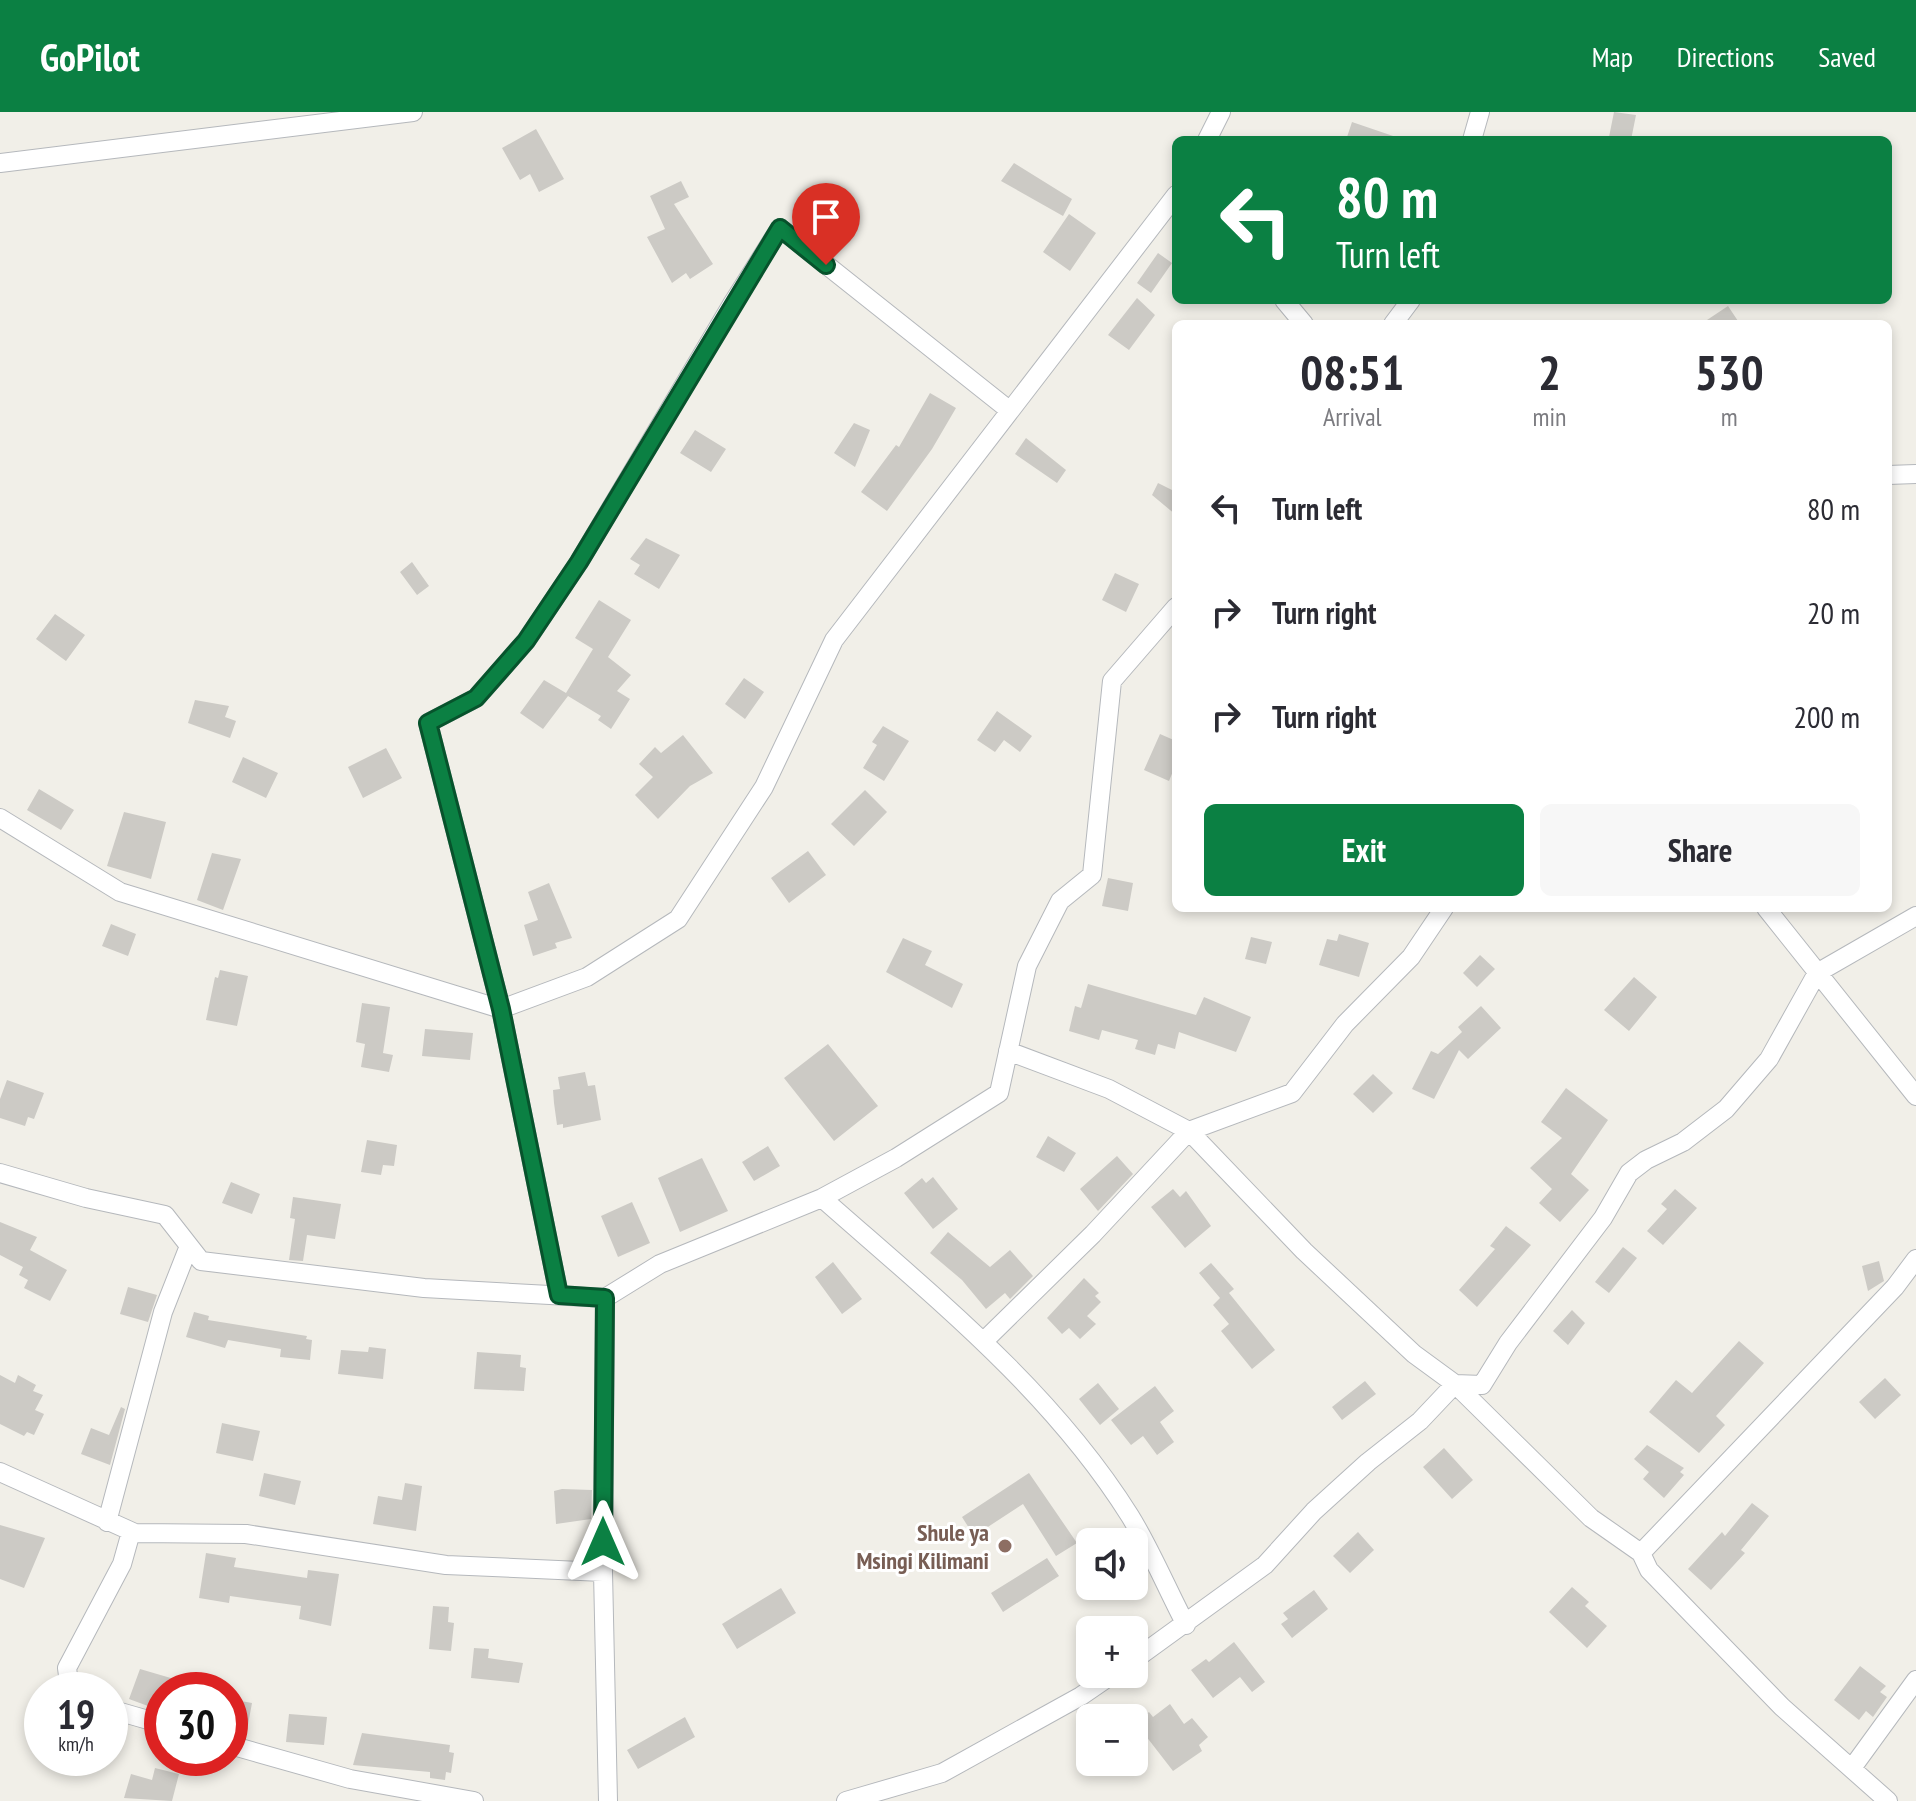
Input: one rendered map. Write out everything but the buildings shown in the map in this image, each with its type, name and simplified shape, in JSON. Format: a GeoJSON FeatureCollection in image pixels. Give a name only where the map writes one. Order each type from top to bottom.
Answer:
{"type":"FeatureCollection","features":[{"type":"Feature","properties":{"kind":"street"},"geometry":{"type":"LineString","coordinates":[[0,163],[413,112]]}},
{"type":"Feature","properties":{"kind":"street"},"geometry":{"type":"LineString","coordinates":[[1209,136],[1221,112]]}},
{"type":"Feature","properties":{"kind":"street"},"geometry":{"type":"LineString","coordinates":[[1473,136],[1480,112]]}},
{"type":"Feature","properties":{"kind":"street"},"geometry":{"type":"LineString","coordinates":[[0,818],[120,892],[501,1009],[587,977],[678,919],[764,787],[834,640],[1172,200]]}},
{"type":"Feature","properties":{"kind":"street"},"geometry":{"type":"LineString","coordinates":[[559,1295],[501,1009],[428,723],[476,698],[526,641],[579,562],[780,228],[1009,410]]}},
{"type":"Feature","properties":{"kind":"street"},"geometry":{"type":"LineString","coordinates":[[1287,304],[1301,320]]}},
{"type":"Feature","properties":{"kind":"street"},"geometry":{"type":"LineString","coordinates":[[1892,475],[1916,474]]}},
{"type":"Feature","properties":{"kind":"street"},"geometry":{"type":"LineString","coordinates":[[0,1173],[86,1198],[165,1215],[201,1261],[424,1288],[605,1298],[660,1264],[822,1198],[896,1158],[999,1093],[1027,966],[1060,901],[1092,875],[1112,681],[1172,612]]}},
{"type":"Feature","properties":{"kind":"street"},"geometry":{"type":"LineString","coordinates":[[984,1341],[1093,1234],[1189,1131],[1292,1093],[1345,1024],[1411,957],[1441,912]]}},
{"type":"Feature","properties":{"kind":"street"},"geometry":{"type":"LineString","coordinates":[[1769,912],[1916,1096]]}},
{"type":"Feature","properties":{"kind":"street"},"geometry":{"type":"LineString","coordinates":[[1148,1651],[1265,1565],[1314,1511],[1368,1462],[1420,1421],[1455,1384],[1482,1385],[1508,1343],[1603,1218],[1629,1173],[1646,1160],[1683,1142],[1726,1109],[1769,1059],[1817,973],[1916,916]]}},
{"type":"Feature","properties":{"kind":"street"},"geometry":{"type":"LineString","coordinates":[[1008,1051],[1109,1089],[1189,1131],[1304,1251],[1414,1354],[1455,1384],[1591,1518],[1641,1553],[1649,1570],[1782,1707],[1888,1801]]}},
{"type":"Feature","properties":{"kind":"street"},"geometry":{"type":"LineString","coordinates":[[822,1198],[984,1341],[1062,1424],[1130,1517],[1186,1625]]}},
{"type":"Feature","properties":{"kind":"street"},"geometry":{"type":"LineString","coordinates":[[107,1522],[163,1312],[189,1246]]}},
{"type":"Feature","properties":{"kind":"street"},"geometry":{"type":"LineString","coordinates":[[1641,1553],[1895,1287],[1916,1259]]}},
{"type":"Feature","properties":{"kind":"street"},"geometry":{"type":"LineString","coordinates":[[605,1298],[603,1572],[608,1801]]}},
{"type":"Feature","properties":{"kind":"street"},"geometry":{"type":"LineString","coordinates":[[0,1472],[131,1532],[246,1534],[446,1565],[603,1572]]}},
{"type":"Feature","properties":{"kind":"street"},"geometry":{"type":"LineString","coordinates":[[68,1672],[122,1564],[131,1532]]}},
{"type":"Feature","properties":{"kind":"street"},"geometry":{"type":"LineString","coordinates":[[1852,1768],[1916,1680]]}},
{"type":"Feature","properties":{"kind":"street"},"geometry":{"type":"LineString","coordinates":[[846,1801],[942,1773],[1093,1688]]}},
{"type":"Feature","properties":{"kind":"street"},"geometry":{"type":"LineString","coordinates":[[248,1750],[350,1779],[474,1801]]}},
{"type":"Feature","properties":{"kind":"place","name":"Shule ya Msingi Kilimani"},"geometry":{"type":"Point","coordinates":[1005,1546]}},
{"type":"Feature","properties":{"kind":"route"},"geometry":{"type":"LineString","coordinates":[[603,1542],[605,1298],[559,1295],[501,1009],[428,723],[476,698],[526,641],[579,562],[780,228],[826,265]]}}]}
